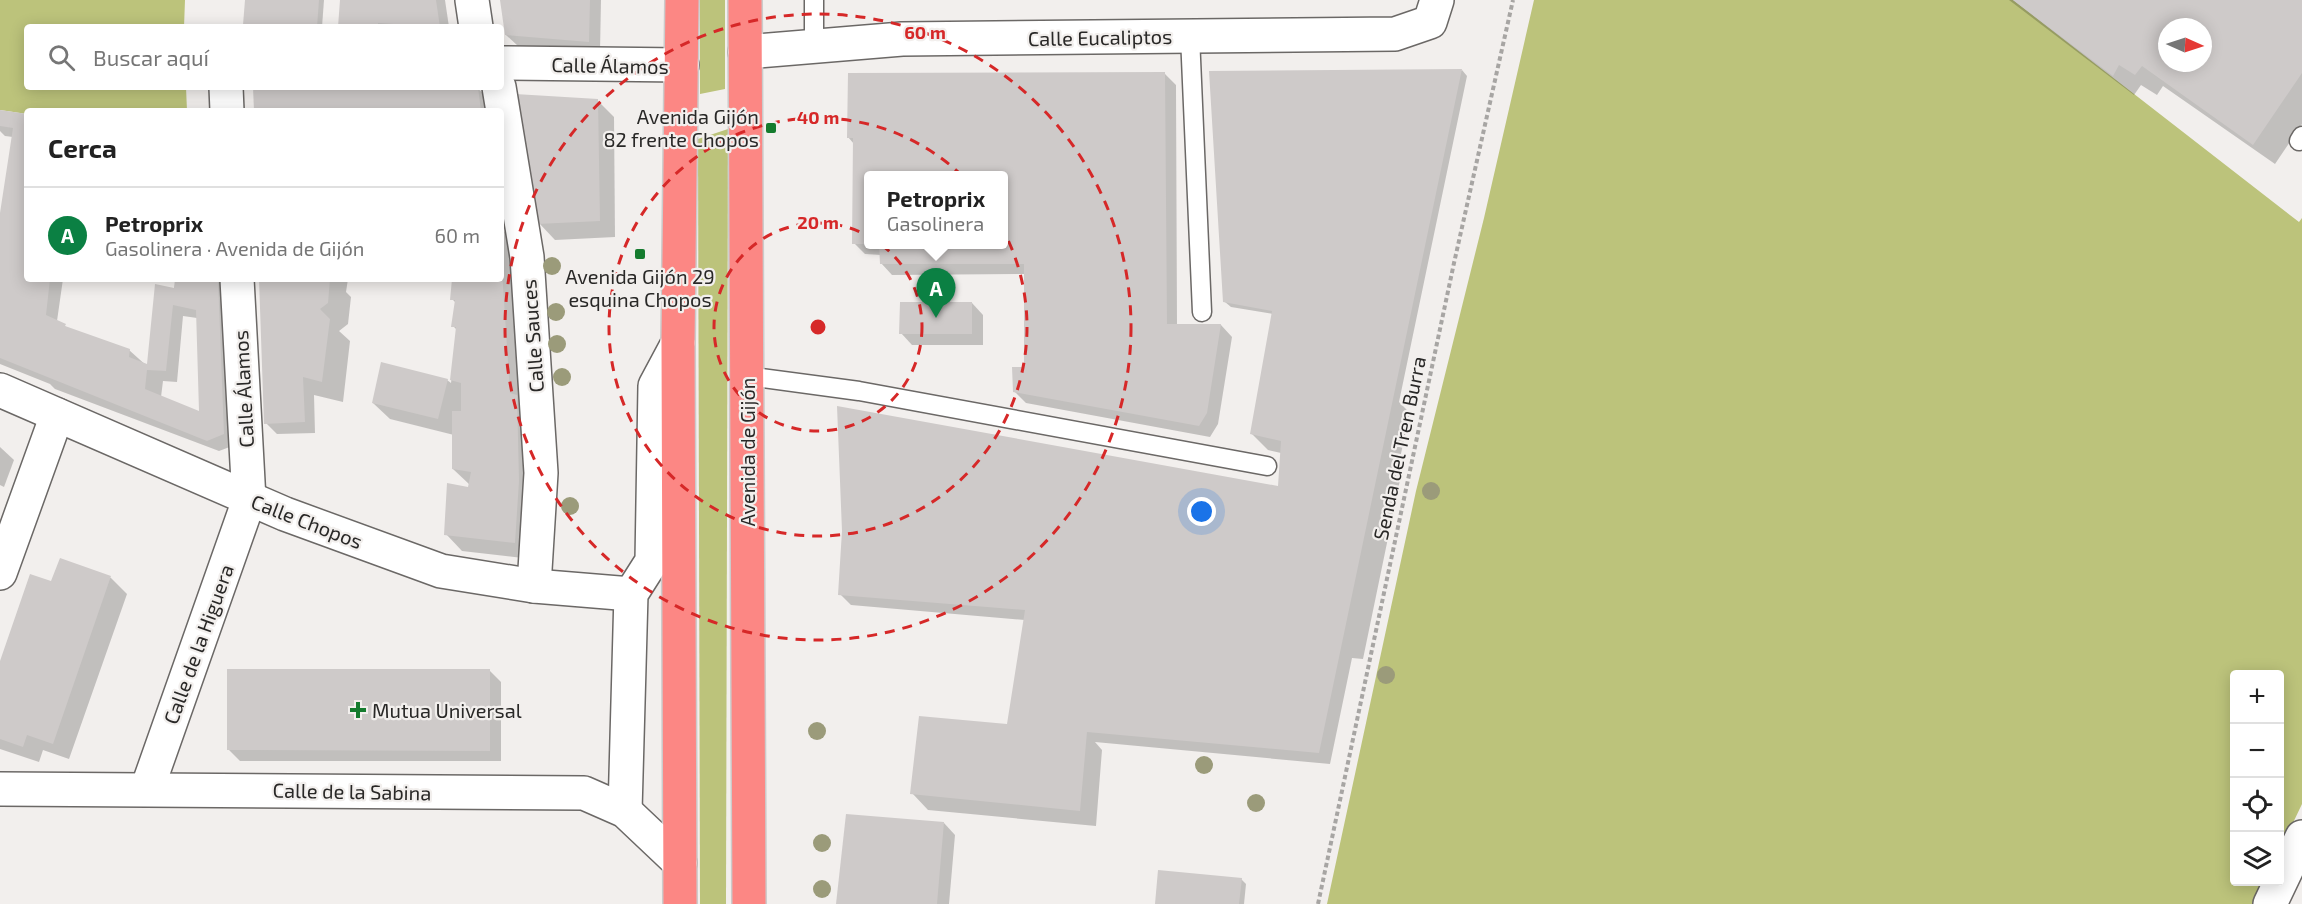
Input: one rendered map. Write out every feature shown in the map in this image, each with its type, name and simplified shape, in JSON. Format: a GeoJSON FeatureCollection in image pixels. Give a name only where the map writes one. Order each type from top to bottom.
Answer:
{"type":"FeatureCollection","features":[{"type":"Feature","properties":{"kind":"highway"},"geometry":{"type":"LineString","coordinates":[[680,904],[678,343],[682,0]]}},
{"type":"Feature","properties":{"kind":"highway","name":"Avenida de Gijón"},"geometry":{"type":"LineString","coordinates":[[745,0],[749,904]]}},
{"type":"Feature","properties":{"kind":"street"},"geometry":{"type":"LineString","coordinates":[[472,0],[476,24]]}},
{"type":"Feature","properties":{"kind":"street","name":"Calle Eucaliptos"},"geometry":{"type":"LineString","coordinates":[[745,52],[902,39],[1395,34],[1430,22],[1437,0]]}},
{"type":"Feature","properties":{"kind":"street","name":"Calle Álamos"},"geometry":{"type":"LineString","coordinates":[[504,63],[682,65]]}},
{"type":"Feature","properties":{"kind":"street"},"geometry":{"type":"LineString","coordinates":[[226,90],[227,108]]}},
{"type":"Feature","properties":{"kind":"street","name":"Calle Sauces"},"geometry":{"type":"LineString","coordinates":[[499,90],[502,108]]}},
{"type":"Feature","properties":{"kind":"street","name":"Calle Sauces"},"geometry":{"type":"LineString","coordinates":[[504,117],[527,257],[541,473],[534,586]]}},
{"type":"Feature","properties":{"kind":"street","name":"Calle Álamos"},"geometry":{"type":"LineString","coordinates":[[237,282],[249,500]]}},
{"type":"Feature","properties":{"kind":"street"},"geometry":{"type":"LineString","coordinates":[[625,811],[631,594],[652,561],[655,386],[678,343]]}},
{"type":"Feature","properties":{"kind":"street","name":"Calle Chopos"},"geometry":{"type":"LineString","coordinates":[[0,390],[249,500],[441,571],[534,586],[631,594]]}},
{"type":"Feature","properties":{"kind":"street"},"geometry":{"type":"LineString","coordinates":[[0,573],[57,415]]}},
{"type":"Feature","properties":{"kind":"street","name":"Calle de la Higuera"},"geometry":{"type":"LineString","coordinates":[[147,789],[249,500]]}},
{"type":"Feature","properties":{"kind":"street","name":"Calle de la Sabina"},"geometry":{"type":"LineString","coordinates":[[0,789],[584,793],[625,811],[680,863]]}},
{"type":"Feature","properties":{"kind":"street"},"geometry":{"type":"LineString","coordinates":[[2270,904],[2302,837]]}},
{"type":"Feature","properties":{"kind":"lane"},"geometry":{"type":"LineString","coordinates":[[814,0],[814,46]]}},
{"type":"Feature","properties":{"kind":"lane"},"geometry":{"type":"LineString","coordinates":[[1190,36],[1202,312]]}},
{"type":"Feature","properties":{"kind":"lane"},"geometry":{"type":"LineString","coordinates":[[747,376],[859,391],[1267,466]]}},
{"type":"Feature","properties":{"kind":"path","name":"Senda del Tren Burra"},"geometry":{"type":"LineString","coordinates":[[1318,904],[1454,264],[1513,0]]}},
{"type":"Feature","properties":{"kind":"green space"},"geometry":{"type":"Polygon","coordinates":[[[0,0],[185,0],[184,24],[24,24],[24,90],[186,90],[187,108],[24,108],[24,114],[0,110],[0,0]]]}},
{"type":"Feature","properties":{"kind":"green space"},"geometry":{"type":"Polygon","coordinates":[[[700,0],[725,0],[725,89],[700,94],[700,0]]]}},
{"type":"Feature","properties":{"kind":"green space"},"geometry":{"type":"Polygon","coordinates":[[[1534,0],[2013,0],[2299,222],[2302,218],[2302,804],[2284,842],[2284,670],[2230,670],[2230,886],[2262,886],[2253,904],[1327,904],[1416,491],[1484,218],[1534,0]]]}},
{"type":"Feature","properties":{"kind":"green space"},"geometry":{"type":"Polygon","coordinates":[[[728,129],[726,904],[700,904],[698,139],[728,129]]]}},
{"type":"Feature","properties":{"kind":"building"},"geometry":{"type":"Polygon","coordinates":[[[245,0],[319,0],[317,24],[243,24],[245,0]]]}},
{"type":"Feature","properties":{"kind":"building"},"geometry":{"type":"Polygon","coordinates":[[[340,0],[436,0],[440,24],[378,23],[338,24],[340,0]]]}},
{"type":"Feature","properties":{"kind":"building"},"geometry":{"type":"Polygon","coordinates":[[[500,0],[590,0],[589,42],[505,35],[500,0]]]}},
{"type":"Feature","properties":{"kind":"building"},"geometry":{"type":"Polygon","coordinates":[[[2013,0],[2302,0],[2302,73],[2253,145],[2142,66],[2135,75],[2119,65],[2113,76],[2013,0]]]}},
{"type":"Feature","properties":{"kind":"building"},"geometry":{"type":"Polygon","coordinates":[[[1462,69],[1319,753],[1087,732],[1080,811],[910,794],[919,716],[1007,724],[1025,610],[838,595],[842,531],[837,406],[1278,486],[1281,441],[1250,434],[1272,311],[1223,302],[1209,71],[1462,69]]]}},
{"type":"Feature","properties":{"kind":"building"},"geometry":{"type":"Polygon","coordinates":[[[1165,72],[1167,324],[1221,324],[1207,413],[1199,426],[1013,392],[1012,367],[1024,367],[1024,264],[880,264],[879,249],[1008,249],[1008,171],[864,171],[864,244],[852,244],[853,138],[847,138],[848,73],[1165,72]]]}},
{"type":"Feature","properties":{"kind":"building"},"geometry":{"type":"Polygon","coordinates":[[[253,90],[478,90],[481,108],[254,108],[253,90]]]}},
{"type":"Feature","properties":{"kind":"building"},"geometry":{"type":"Polygon","coordinates":[[[515,94],[598,99],[600,221],[537,224],[515,94]]]}},
{"type":"Feature","properties":{"kind":"building"},"geometry":{"type":"Polygon","coordinates":[[[0,110],[24,114],[24,282],[50,282],[46,315],[66,324],[65,326],[130,349],[129,357],[147,364],[155,284],[174,288],[175,282],[218,282],[224,434],[207,441],[0,358],[0,213],[13,128],[0,126],[0,110]],[[173,305],[166,371],[147,370],[145,389],[199,411],[196,310],[173,305]]]}},
{"type":"Feature","properties":{"kind":"building"},"geometry":{"type":"Polygon","coordinates":[[[259,282],[330,282],[328,303],[320,309],[330,319],[322,382],[303,377],[305,422],[264,424],[259,282]]]}},
{"type":"Feature","properties":{"kind":"building"},"geometry":{"type":"Polygon","coordinates":[[[452,282],[503,282],[510,393],[517,395],[519,481],[515,543],[444,535],[447,483],[468,487],[471,472],[452,469],[452,411],[461,411],[461,383],[450,380],[456,327],[451,327],[455,300],[450,300],[452,282]]]}},
{"type":"Feature","properties":{"kind":"building"},"geometry":{"type":"Polygon","coordinates":[[[900,302],[972,302],[972,334],[899,334],[900,302]]]}},
{"type":"Feature","properties":{"kind":"building"},"geometry":{"type":"Polygon","coordinates":[[[381,362],[448,379],[438,419],[372,403],[381,362]]]}},
{"type":"Feature","properties":{"kind":"building"},"geometry":{"type":"Polygon","coordinates":[[[60,558],[111,576],[53,744],[27,735],[23,747],[0,739],[0,661],[30,574],[51,581],[60,558]]]}},
{"type":"Feature","properties":{"kind":"building","name":"Mutua Universal"},"geometry":{"type":"Polygon","coordinates":[[[227,669],[490,669],[490,751],[227,750],[227,669]]]}},
{"type":"Feature","properties":{"kind":"building"},"geometry":{"type":"Polygon","coordinates":[[[846,814],[944,822],[937,904],[836,904],[846,814]]]}},
{"type":"Feature","properties":{"kind":"building"},"geometry":{"type":"Polygon","coordinates":[[[1158,870],[1242,878],[1239,904],[1155,904],[1158,870]]]}},
{"type":"Feature","properties":{"kind":"place","name":"Avenida Gijón 82 frente Chopos"},"geometry":{"type":"Point","coordinates":[771,128]}},
{"type":"Feature","properties":{"kind":"place","name":"Avenida Gijón 29 esquina Chopos"},"geometry":{"type":"Point","coordinates":[640,254]}},
{"type":"Feature","properties":{"kind":"place","name":"Petroprix"},"geometry":{"type":"Point","coordinates":[936,318]}},
{"type":"Feature","properties":{"kind":"place","name":"Mutua Universal"},"geometry":{"type":"Point","coordinates":[358,710]}}]}
